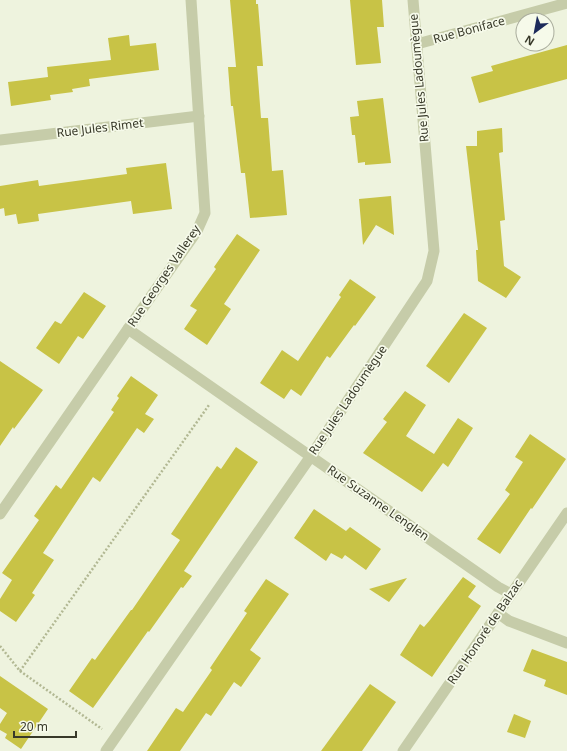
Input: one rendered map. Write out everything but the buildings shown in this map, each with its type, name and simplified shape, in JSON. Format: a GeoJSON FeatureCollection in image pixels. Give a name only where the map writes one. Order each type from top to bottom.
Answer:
{"type":"FeatureCollection","features":[{"type":"Feature","properties":{"kind":"street","name":"Rue Georges Vallerey"},"geometry":{"type":"LineString","coordinates":[[0,514],[197,230],[205,213],[191,0]]}},
{"type":"Feature","properties":{"kind":"street","name":"Rue Jules Ladoumègue"},"geometry":{"type":"LineString","coordinates":[[106,751],[311,456],[427,281],[434,251],[413,0]]}},
{"type":"Feature","properties":{"kind":"street","name":"Rue Boniface"},"geometry":{"type":"LineString","coordinates":[[416,44],[567,3]]}},
{"type":"Feature","properties":{"kind":"street","name":"Rue Jules Rimet"},"geometry":{"type":"LineString","coordinates":[[0,140],[199,116]]}},
{"type":"Feature","properties":{"kind":"street","name":"Rue Suzanne Lenglen"},"geometry":{"type":"LineString","coordinates":[[128,329],[498,587],[511,594]]}},
{"type":"Feature","properties":{"kind":"street","name":"Rue Honoré de Balzac"},"geometry":{"type":"LineString","coordinates":[[403,751],[567,514]]}},
{"type":"Feature","properties":{"kind":"street"},"geometry":{"type":"LineString","coordinates":[[498,613],[509,621],[567,643]]}},
{"type":"Feature","properties":{"kind":"path"},"geometry":{"type":"LineString","coordinates":[[20,671],[218,392]]}},
{"type":"Feature","properties":{"kind":"path"},"geometry":{"type":"LineString","coordinates":[[0,646],[20,671],[115,739]]}}]}
